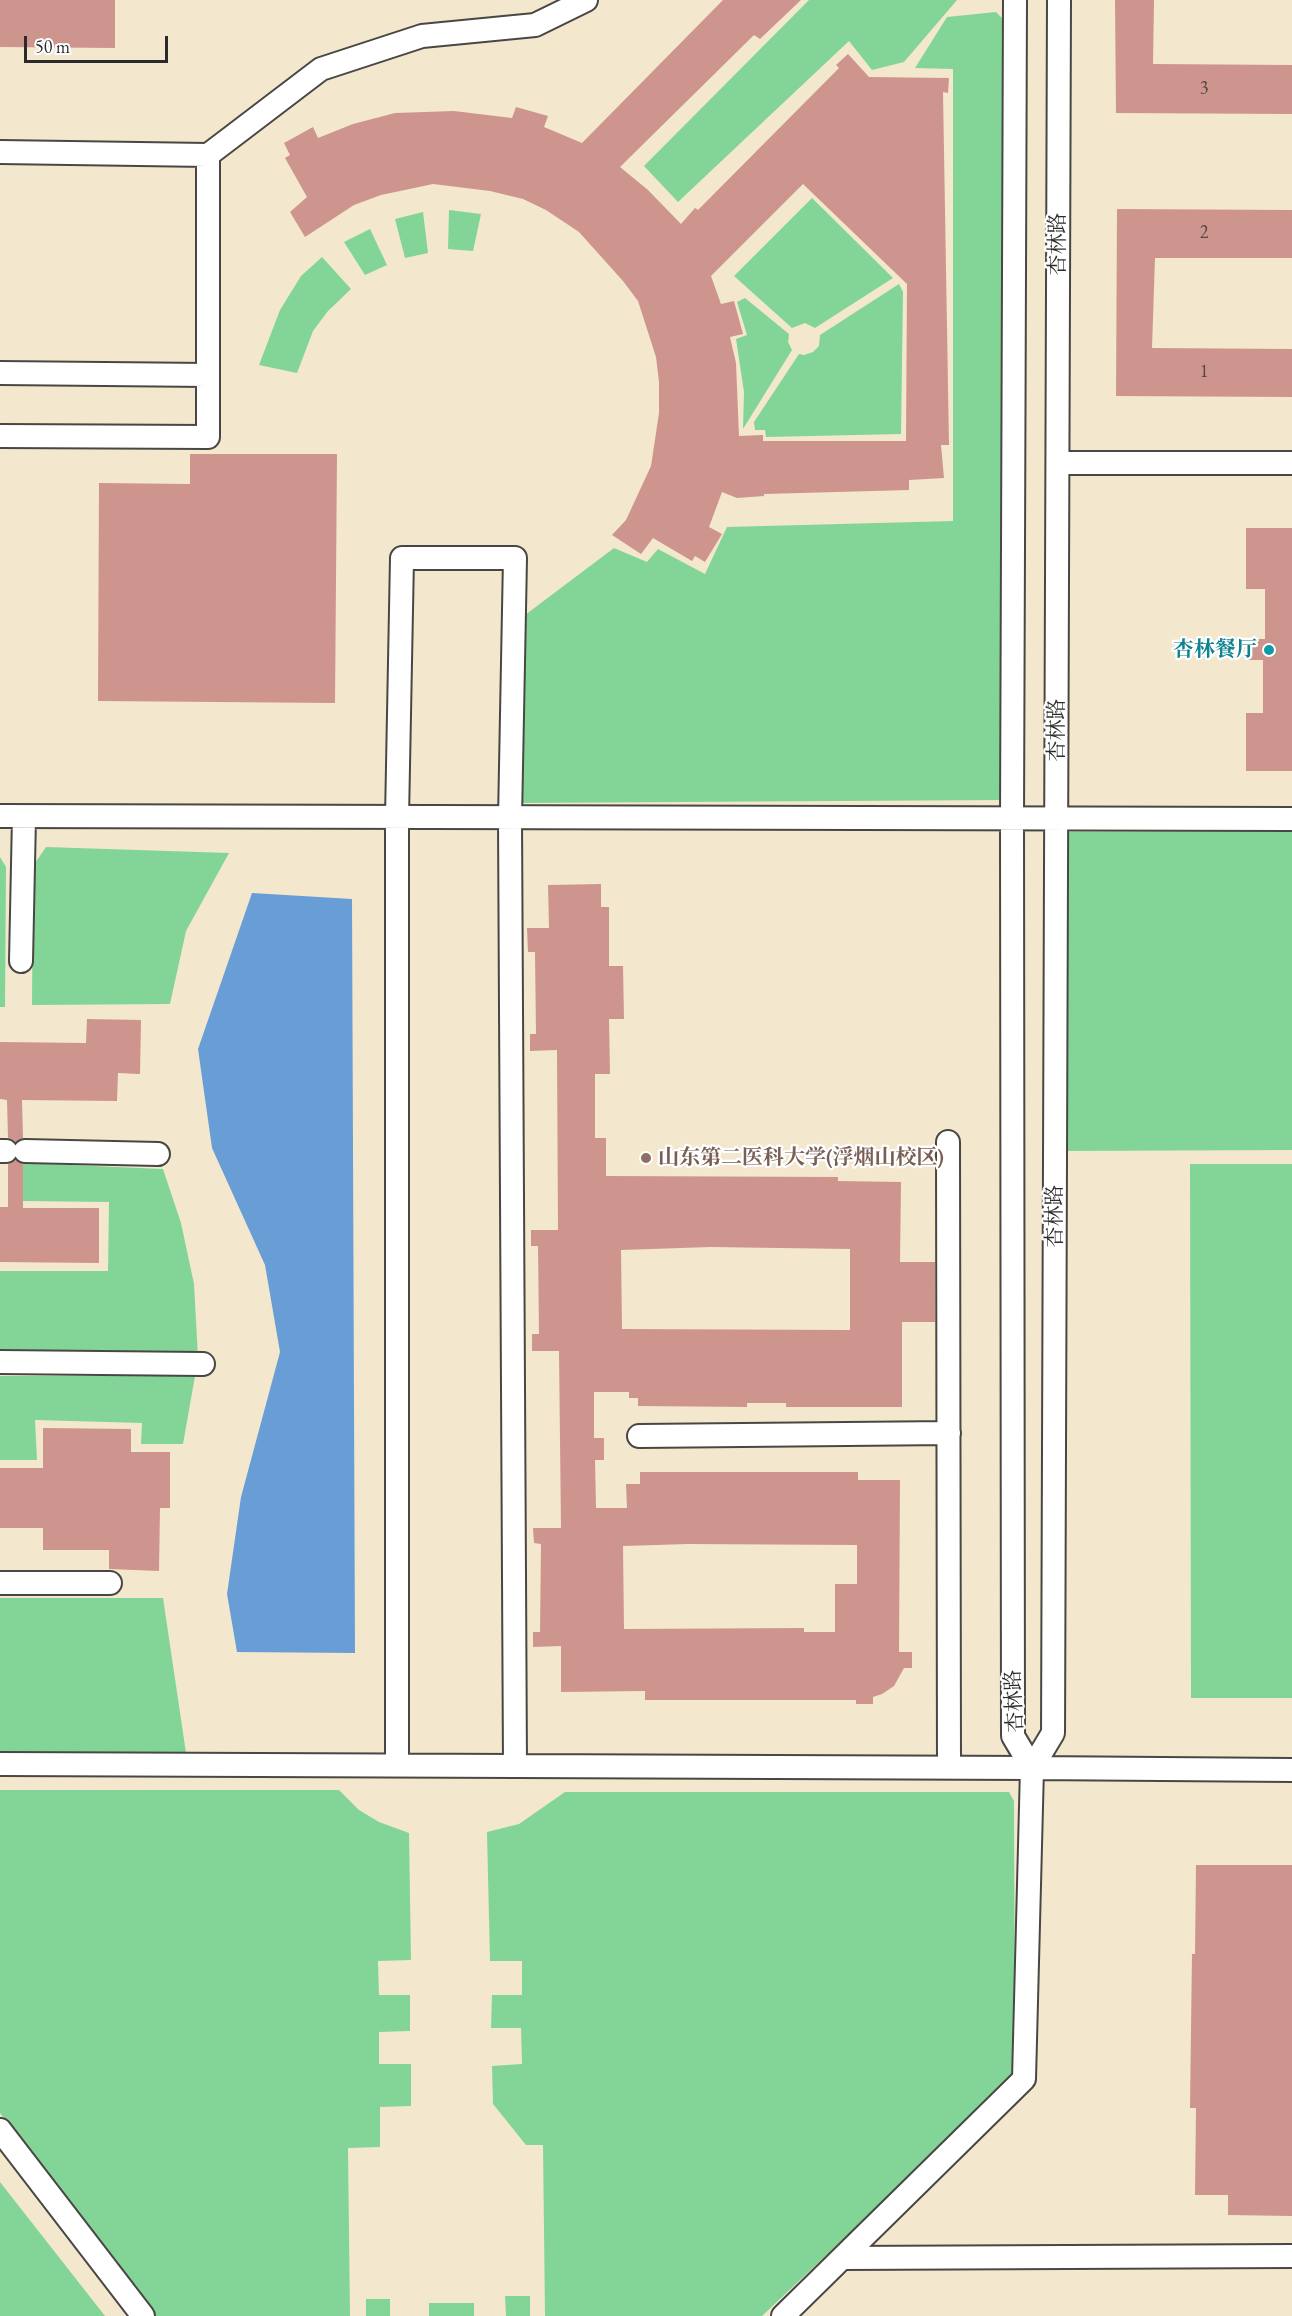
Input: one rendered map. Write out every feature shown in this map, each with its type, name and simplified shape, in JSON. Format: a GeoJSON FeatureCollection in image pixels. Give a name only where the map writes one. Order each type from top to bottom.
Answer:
{"type":"FeatureCollection","features":[{"type":"Feature","properties":{"kind":"lane"},"geometry":{"type":"LineString","coordinates":[[0,152],[208,154],[321,69],[422,36],[535,25],[586,0]]}},
{"type":"Feature","properties":{"kind":"lane","name":"杏林路"},"geometry":{"type":"LineString","coordinates":[[1015,0],[1012,819],[1013,1736],[1032,1768],[1053,1733],[1059,0]]}},
{"type":"Feature","properties":{"kind":"lane"},"geometry":{"type":"LineString","coordinates":[[0,436],[208,437],[208,154]]}},
{"type":"Feature","properties":{"kind":"lane"},"geometry":{"type":"LineString","coordinates":[[0,373],[208,375]]}},
{"type":"Feature","properties":{"kind":"lane"},"geometry":{"type":"LineString","coordinates":[[1058,463],[1292,463]]}},
{"type":"Feature","properties":{"kind":"lane"},"geometry":{"type":"LineString","coordinates":[[397,1765],[397,818],[402,558],[515,558],[510,819],[515,1765]]}},
{"type":"Feature","properties":{"kind":"lane"},"geometry":{"type":"LineString","coordinates":[[0,816],[510,819],[1292,819]]}},
{"type":"Feature","properties":{"kind":"lane"},"geometry":{"type":"LineString","coordinates":[[21,961],[24,817]]}},
{"type":"Feature","properties":{"kind":"lane"},"geometry":{"type":"LineString","coordinates":[[948,1142],[950,1767]]}},
{"type":"Feature","properties":{"kind":"lane"},"geometry":{"type":"LineString","coordinates":[[10,1151],[158,1154]]}},
{"type":"Feature","properties":{"kind":"lane"},"geometry":{"type":"LineString","coordinates":[[0,1362],[203,1364]]}},
{"type":"Feature","properties":{"kind":"lane"},"geometry":{"type":"LineString","coordinates":[[639,1436],[949,1433]]}},
{"type":"Feature","properties":{"kind":"lane"},"geometry":{"type":"LineString","coordinates":[[0,1583],[110,1583]]}},
{"type":"Feature","properties":{"kind":"lane"},"geometry":{"type":"LineString","coordinates":[[0,1764],[1292,1770]]}},
{"type":"Feature","properties":{"kind":"lane"},"geometry":{"type":"LineString","coordinates":[[783,2316],[1024,2079],[1032,1768]]}},
{"type":"Feature","properties":{"kind":"lane"},"geometry":{"type":"LineString","coordinates":[[0,2130],[143,2316]]}},
{"type":"Feature","properties":{"kind":"lane"},"geometry":{"type":"LineString","coordinates":[[842,2258],[1292,2256]]}},
{"type":"Feature","properties":{"kind":"green space"},"geometry":{"type":"Polygon","coordinates":[[[809,0],[957,0],[904,62],[872,70],[849,41],[678,202],[644,166],[809,0]]]}},
{"type":"Feature","properties":{"kind":"green space"},"geometry":{"type":"Polygon","coordinates":[[[996,12],[1008,24],[1003,800],[520,803],[525,615],[614,548],[647,562],[658,549],[705,574],[727,527],[953,521],[953,69],[915,68],[947,17],[996,12]]]}},
{"type":"Feature","properties":{"kind":"green space"},"geometry":{"type":"Polygon","coordinates":[[[812,198],[893,278],[815,328],[805,323],[792,328],[734,276],[812,198]]]}},
{"type":"Feature","properties":{"kind":"green space"},"geometry":{"type":"Polygon","coordinates":[[[449,210],[481,214],[473,251],[448,249],[449,210]]]}},
{"type":"Feature","properties":{"kind":"green space"},"geometry":{"type":"Polygon","coordinates":[[[423,212],[428,253],[405,258],[395,219],[423,212]]]}},
{"type":"Feature","properties":{"kind":"green space"},"geometry":{"type":"Polygon","coordinates":[[[370,229],[387,265],[365,275],[344,242],[370,229]]]}},
{"type":"Feature","properties":{"kind":"green space"},"geometry":{"type":"Polygon","coordinates":[[[322,257],[351,289],[328,311],[313,331],[297,373],[259,365],[280,310],[301,276],[322,257]]]}},
{"type":"Feature","properties":{"kind":"green space"},"geometry":{"type":"Polygon","coordinates":[[[899,284],[903,292],[901,434],[766,437],[765,430],[755,430],[754,422],[799,354],[813,352],[819,346],[820,335],[899,284]]]}},
{"type":"Feature","properties":{"kind":"green space"},"geometry":{"type":"Polygon","coordinates":[[[745,298],[789,334],[788,342],[792,350],[743,429],[744,392],[736,339],[747,335],[737,302],[745,298]]]}},
{"type":"Feature","properties":{"kind":"green space"},"geometry":{"type":"Polygon","coordinates":[[[1292,831],[1292,1150],[1064,1151],[1062,832],[1292,831]]]}},
{"type":"Feature","properties":{"kind":"green space"},"geometry":{"type":"Polygon","coordinates":[[[46,847],[229,853],[186,931],[170,1004],[32,1005],[33,866],[46,847]]]}},
{"type":"Feature","properties":{"kind":"green space"},"geometry":{"type":"Polygon","coordinates":[[[0,857],[6,867],[5,1007],[0,1007],[0,857]]]}},
{"type":"Feature","properties":{"kind":"green space"},"geometry":{"type":"Polygon","coordinates":[[[23,1163],[163,1169],[181,1223],[194,1284],[198,1358],[0,1353],[0,1271],[108,1271],[109,1202],[23,1201],[23,1163]]]}},
{"type":"Feature","properties":{"kind":"green space"},"geometry":{"type":"Polygon","coordinates":[[[1190,1164],[1292,1164],[1292,1698],[1191,1698],[1190,1164]]]}},
{"type":"Feature","properties":{"kind":"green space"},"geometry":{"type":"Polygon","coordinates":[[[0,1376],[195,1376],[183,1444],[141,1444],[142,1423],[35,1420],[37,1460],[0,1460],[0,1376]]]}},
{"type":"Feature","properties":{"kind":"green space"},"geometry":{"type":"Polygon","coordinates":[[[0,1598],[163,1598],[186,1753],[0,1753],[0,1598]]]}},
{"type":"Feature","properties":{"kind":"green space"},"geometry":{"type":"Polygon","coordinates":[[[0,1790],[339,1790],[359,1810],[379,1822],[409,1833],[411,1960],[378,1961],[379,1995],[410,1995],[410,2031],[379,2032],[379,2064],[411,2064],[411,2106],[380,2107],[380,2147],[348,2148],[350,2316],[152,2316],[0,2113],[0,1790]]]}},
{"type":"Feature","properties":{"kind":"green space"},"geometry":{"type":"Polygon","coordinates":[[[565,1792],[1009,1792],[1014,1801],[1015,2073],[1008,2083],[762,2316],[545,2316],[543,2145],[526,2145],[493,2104],[492,2066],[522,2064],[521,2028],[491,2028],[492,1995],[522,1995],[522,1961],[490,1961],[487,1832],[519,1824],[565,1792]]]}},
{"type":"Feature","properties":{"kind":"green space"},"geometry":{"type":"Polygon","coordinates":[[[0,2182],[105,2316],[0,2316],[0,2182]]]}},
{"type":"Feature","properties":{"kind":"green space"},"geometry":{"type":"Polygon","coordinates":[[[505,2296],[530,2296],[530,2316],[506,2316],[505,2296]]]}},
{"type":"Feature","properties":{"kind":"green space"},"geometry":{"type":"Polygon","coordinates":[[[366,2299],[390,2299],[390,2316],[366,2316],[366,2299]]]}},
{"type":"Feature","properties":{"kind":"green space"},"geometry":{"type":"Polygon","coordinates":[[[429,2303],[474,2303],[474,2316],[429,2316],[429,2303]]]}},
{"type":"Feature","properties":{"kind":"water"},"geometry":{"type":"Polygon","coordinates":[[[252,893],[352,899],[355,1653],[237,1652],[227,1594],[241,1497],[280,1352],[265,1265],[212,1148],[198,1049],[252,893]]]}},
{"type":"Feature","properties":{"kind":"building"},"geometry":{"type":"Polygon","coordinates":[[[0,0],[115,0],[115,48],[0,47],[0,0]]]}},
{"type":"Feature","properties":{"kind":"building"},"geometry":{"type":"Polygon","coordinates":[[[723,0],[801,0],[760,39],[754,35],[620,167],[648,190],[681,224],[695,208],[698,210],[839,68],[836,65],[848,54],[869,77],[949,78],[948,93],[943,92],[949,445],[941,445],[944,478],[909,480],[909,490],[764,494],[764,496],[737,498],[722,492],[709,527],[722,534],[705,562],[695,556],[692,561],[653,538],[641,554],[612,535],[626,520],[651,466],[659,413],[656,357],[638,301],[579,232],[546,210],[523,199],[490,191],[433,184],[381,195],[354,205],[305,237],[290,212],[307,197],[285,158],[290,155],[284,143],[313,127],[318,138],[353,124],[395,113],[454,111],[512,118],[516,107],[548,116],[544,127],[582,143],[723,0]],[[803,184],[711,276],[721,304],[734,301],[743,334],[730,337],[736,363],[739,436],[763,435],[763,441],[906,441],[907,284],[803,184]]]}},
{"type":"Feature","properties":{"kind":"building"},"geometry":{"type":"Polygon","coordinates":[[[1115,0],[1154,0],[1153,64],[1292,65],[1292,114],[1116,113],[1115,0]]]}},
{"type":"Feature","properties":{"kind":"building"},"geometry":{"type":"Polygon","coordinates":[[[1117,209],[1292,210],[1292,258],[1155,258],[1152,348],[1292,349],[1292,397],[1116,396],[1117,209]]]}},
{"type":"Feature","properties":{"kind":"building"},"geometry":{"type":"Polygon","coordinates":[[[190,454],[337,454],[335,703],[98,701],[99,483],[190,484],[190,454]]]}},
{"type":"Feature","properties":{"kind":"building","name":"杏林餐厅"},"geometry":{"type":"Polygon","coordinates":[[[1246,528],[1292,528],[1292,771],[1246,771],[1246,713],[1263,713],[1263,660],[1247,660],[1247,639],[1265,639],[1265,589],[1246,589],[1246,528]]]}},
{"type":"Feature","properties":{"kind":"building"},"geometry":{"type":"Polygon","coordinates":[[[601,884],[601,907],[609,907],[609,966],[623,966],[624,1019],[609,1019],[610,1074],[595,1074],[595,1138],[606,1138],[606,1176],[838,1177],[838,1181],[901,1182],[900,1262],[935,1262],[935,1322],[902,1322],[902,1407],[786,1407],[786,1403],[747,1403],[747,1407],[638,1406],[638,1398],[629,1398],[629,1392],[594,1392],[594,1438],[604,1438],[604,1460],[595,1460],[596,1508],[627,1508],[626,1484],[640,1484],[640,1472],[858,1472],[858,1480],[900,1480],[899,1652],[912,1652],[912,1668],[904,1668],[894,1686],[873,1697],[873,1704],[856,1704],[856,1700],[645,1700],[645,1691],[561,1692],[561,1646],[533,1647],[533,1632],[540,1632],[541,1544],[534,1543],[533,1528],[561,1528],[559,1351],[532,1351],[532,1334],[539,1334],[538,1246],[531,1246],[531,1230],[558,1230],[557,1050],[530,1051],[530,1034],[536,1034],[535,952],[528,952],[527,928],[549,928],[548,885],[601,884]],[[710,1247],[621,1250],[622,1329],[850,1330],[850,1249],[710,1247]],[[857,1545],[623,1546],[624,1629],[804,1628],[804,1632],[835,1632],[835,1584],[857,1584],[857,1545]]]}},
{"type":"Feature","properties":{"kind":"building"},"geometry":{"type":"Polygon","coordinates":[[[87,1019],[141,1020],[140,1074],[118,1073],[117,1101],[22,1100],[23,1138],[15,1142],[8,1138],[7,1100],[0,1099],[0,1042],[86,1043],[87,1019]]]}},
{"type":"Feature","properties":{"kind":"building"},"geometry":{"type":"Polygon","coordinates":[[[16,1160],[23,1164],[23,1208],[99,1208],[99,1263],[0,1262],[0,1207],[8,1207],[8,1164],[16,1160]]]}},
{"type":"Feature","properties":{"kind":"building"},"geometry":{"type":"Polygon","coordinates":[[[43,1428],[131,1429],[131,1452],[170,1452],[170,1508],[160,1508],[159,1571],[109,1569],[109,1550],[43,1550],[43,1528],[0,1528],[0,1468],[43,1468],[43,1428]]]}},
{"type":"Feature","properties":{"kind":"building"},"geometry":{"type":"Polygon","coordinates":[[[1196,1865],[1292,1865],[1292,2216],[1228,2215],[1228,2195],[1195,2195],[1196,2108],[1190,2108],[1192,1954],[1195,1954],[1196,1865]]]}},
{"type":"Feature","properties":{"kind":"place","name":"杏林餐厅"},"geometry":{"type":"Point","coordinates":[1269,650]}},
{"type":"Feature","properties":{"kind":"place","name":"山东第二医科大学(浮烟山校区)"},"geometry":{"type":"Point","coordinates":[646,1158]}}]}
